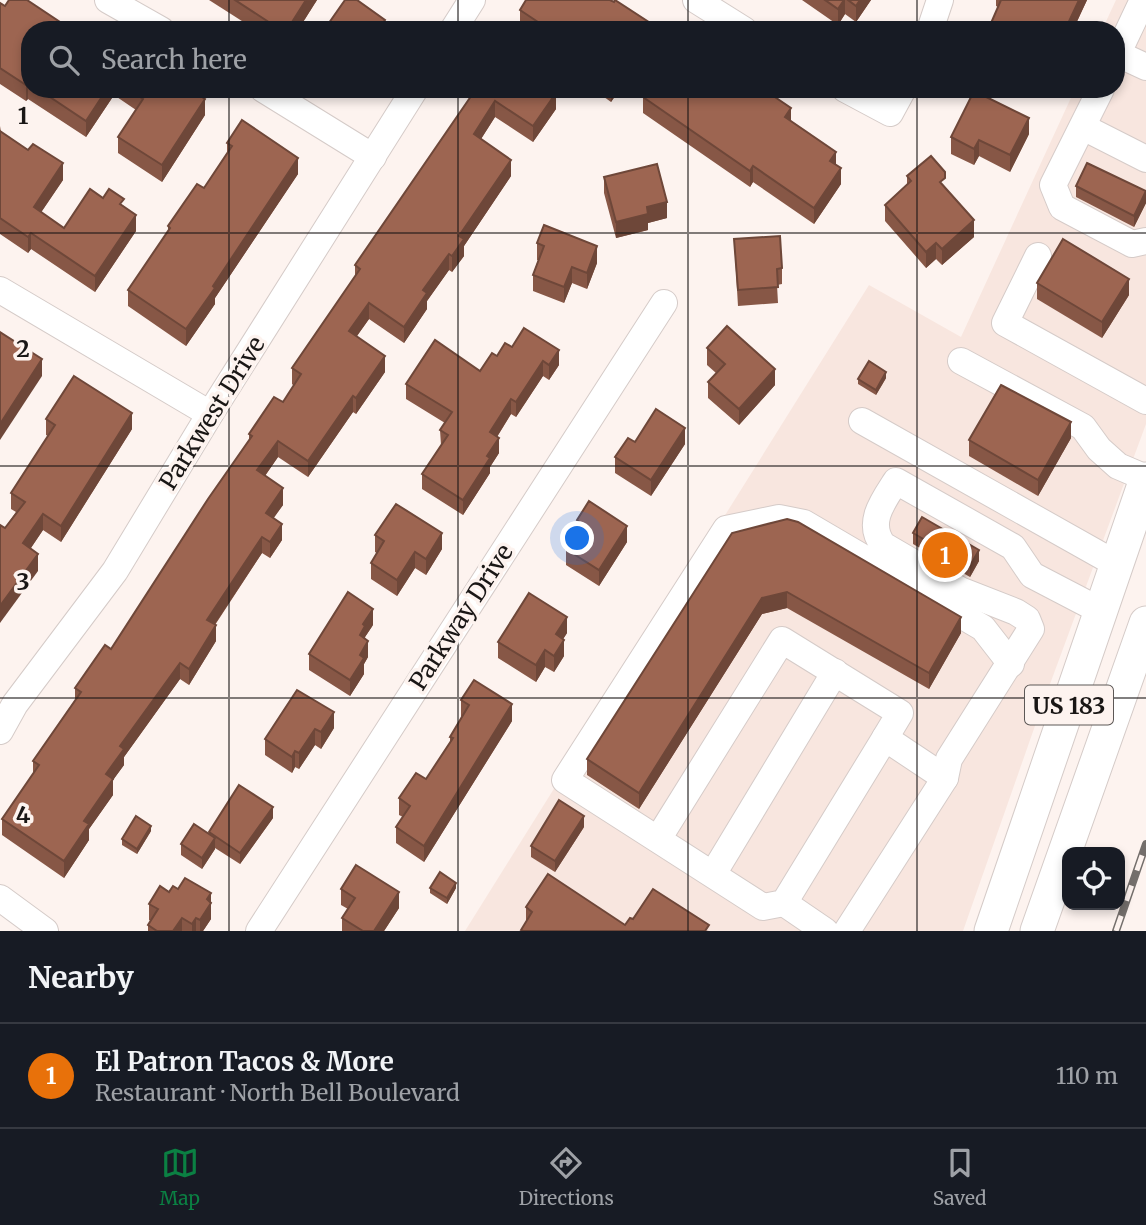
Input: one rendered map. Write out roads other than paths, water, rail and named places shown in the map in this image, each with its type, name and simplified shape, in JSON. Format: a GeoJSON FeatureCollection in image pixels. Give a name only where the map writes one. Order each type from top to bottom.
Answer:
{"type":"FeatureCollection","features":[{"type":"Feature","properties":{"kind":"main road","name":"US 183"},"geometry":{"type":"LineString","coordinates":[[990,931],[1146,479]]}},
{"type":"Feature","properties":{"kind":"main road","name":"US 183"},"geometry":{"type":"LineString","coordinates":[[1037,931],[1146,624]]}},
{"type":"Feature","properties":{"kind":"street"},"geometry":{"type":"LineString","coordinates":[[108,0],[145,21]]}},
{"type":"Feature","properties":{"kind":"street"},"geometry":{"type":"LineString","coordinates":[[459,21],[472,0]]}},
{"type":"Feature","properties":{"kind":"street"},"geometry":{"type":"LineString","coordinates":[[696,0],[730,21]]}},
{"type":"Feature","properties":{"kind":"street"},"geometry":{"type":"LineString","coordinates":[[933,21],[940,0]]}},
{"type":"Feature","properties":{"kind":"street"},"geometry":{"type":"LineString","coordinates":[[1125,38],[1143,0]]}},
{"type":"Feature","properties":{"kind":"street"},"geometry":{"type":"LineString","coordinates":[[1125,58],[1146,67]]}},
{"type":"Feature","properties":{"kind":"street"},"geometry":{"type":"LineString","coordinates":[[278,98],[373,156]]}},
{"type":"Feature","properties":{"kind":"street","name":"Parkwest Drive"},"geometry":{"type":"LineString","coordinates":[[0,731],[8,700],[115,571],[210,414],[409,98]]}},
{"type":"Feature","properties":{"kind":"street"},"geometry":{"type":"LineString","coordinates":[[862,98],[890,113],[898,98]]}},
{"type":"Feature","properties":{"kind":"street"},"geometry":{"type":"LineString","coordinates":[[1097,98],[1053,185],[1062,207],[1132,244],[1146,241]]}},
{"type":"Feature","properties":{"kind":"street"},"geometry":{"type":"LineString","coordinates":[[1083,127],[1146,159]]}},
{"type":"Feature","properties":{"kind":"street"},"geometry":{"type":"LineString","coordinates":[[1038,256],[1005,323],[1146,401]]}},
{"type":"Feature","properties":{"kind":"street"},"geometry":{"type":"LineString","coordinates":[[0,289],[210,414]]}},
{"type":"Feature","properties":{"kind":"street","name":"Parkway Drive"},"geometry":{"type":"LineString","coordinates":[[259,931],[664,303]]}},
{"type":"Feature","properties":{"kind":"street"},"geometry":{"type":"LineString","coordinates":[[961,362],[1083,427],[1099,449],[1118,466],[1146,479]]}},
{"type":"Feature","properties":{"kind":"street"},"geometry":{"type":"LineString","coordinates":[[862,421],[1118,565]]}},
{"type":"Feature","properties":{"kind":"street"},"geometry":{"type":"LineString","coordinates":[[847,931],[945,778],[949,759],[1031,629],[1027,619],[1016,612],[960,590],[883,545],[877,536],[875,521],[896,481],[1013,547],[1031,575],[1101,611]]}},
{"type":"Feature","properties":{"kind":"street"},"geometry":{"type":"LineString","coordinates":[[825,931],[784,903],[763,907],[565,780],[726,529],[779,518],[804,523],[983,628],[1011,664]]}},
{"type":"Feature","properties":{"kind":"street"},"geometry":{"type":"LineString","coordinates":[[658,839],[782,640],[900,713],[784,903]]}},
{"type":"Feature","properties":{"kind":"street"},"geometry":{"type":"LineString","coordinates":[[713,874],[835,673]]}},
{"type":"Feature","properties":{"kind":"street"},"geometry":{"type":"LineString","coordinates":[[885,738],[945,778]]}},
{"type":"Feature","properties":{"kind":"street"},"geometry":{"type":"LineString","coordinates":[[0,898],[45,931]]}},
{"type":"Feature","properties":{"kind":"railway"},"geometry":{"type":"LineString","coordinates":[[1116,931],[1146,844]]}},
{"type":"Feature","properties":{"kind":"place","name":"El Patron Tacos & More"},"geometry":{"type":"Point","coordinates":[945,555]}}]}
